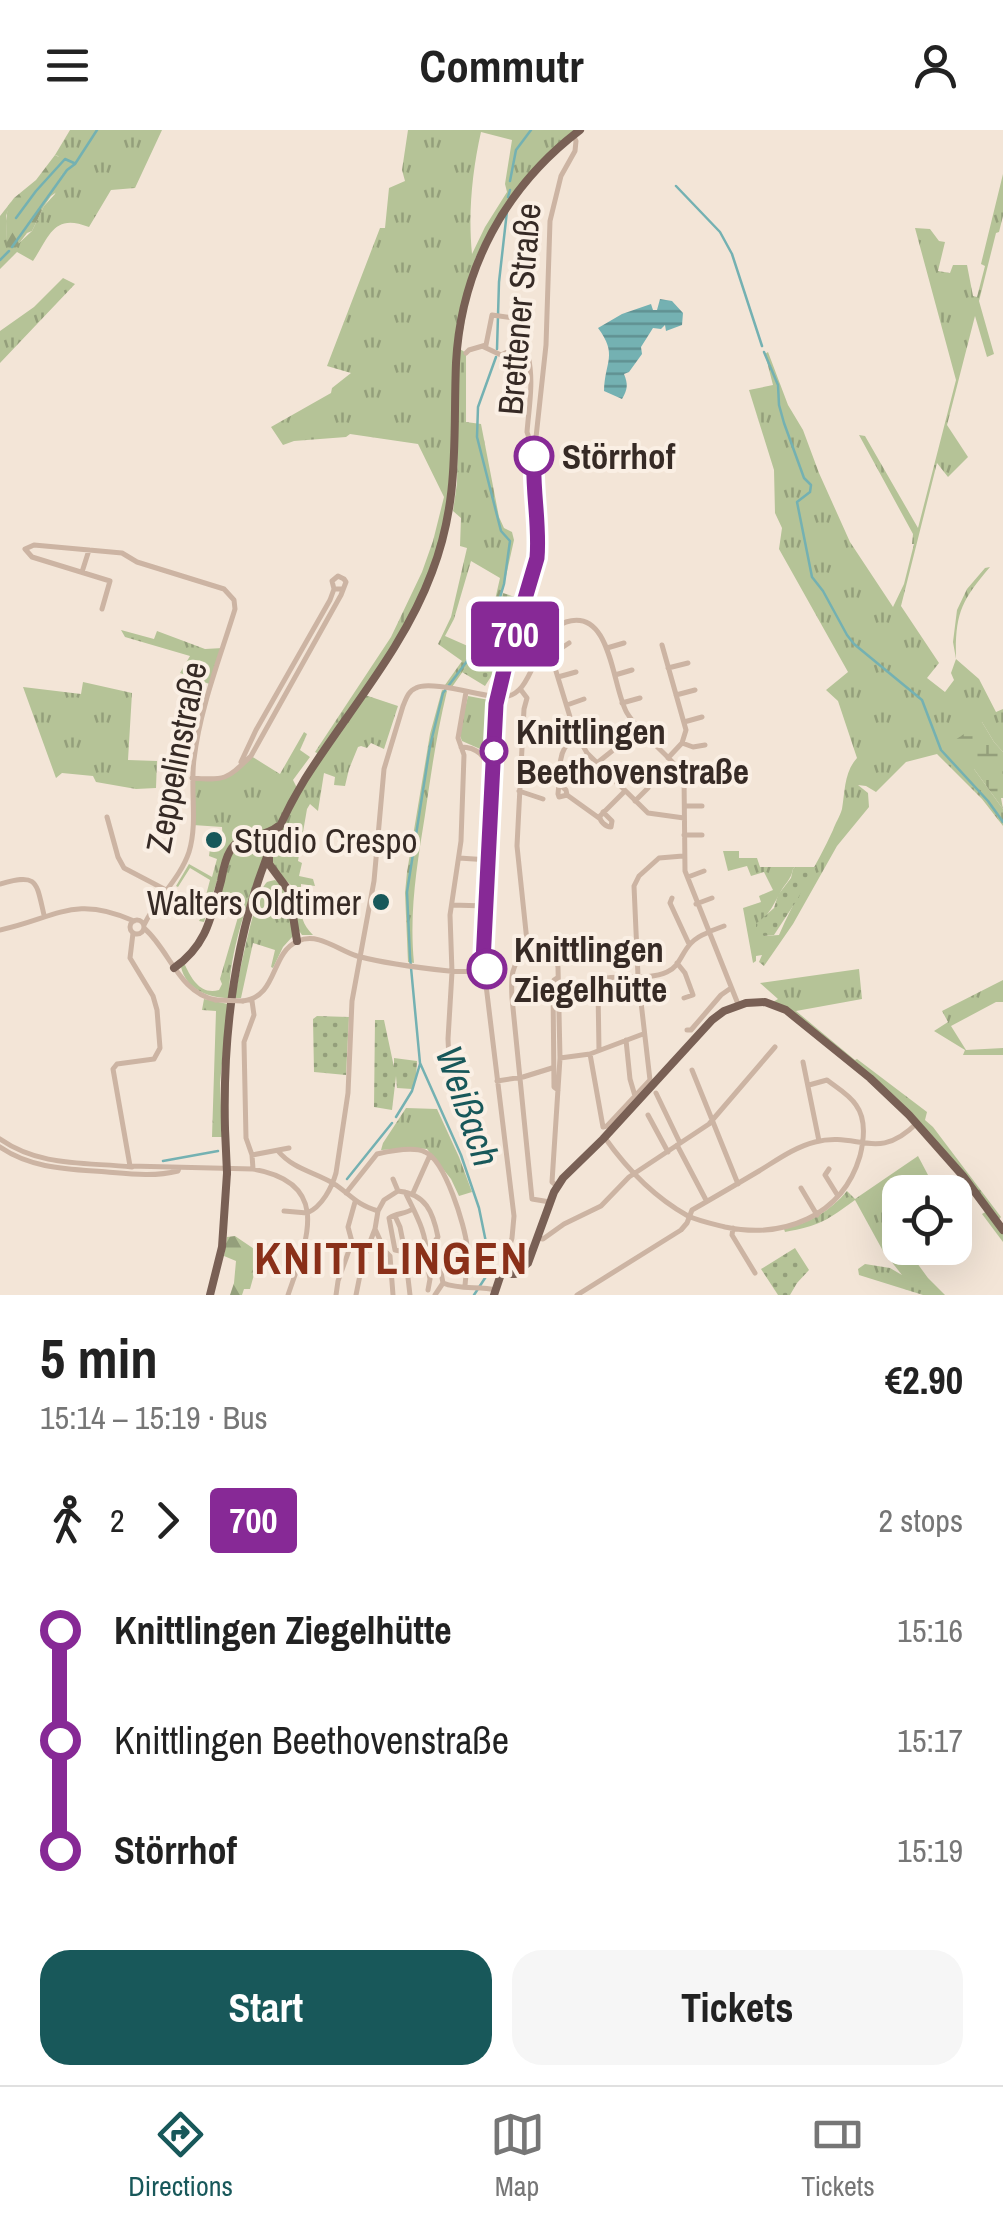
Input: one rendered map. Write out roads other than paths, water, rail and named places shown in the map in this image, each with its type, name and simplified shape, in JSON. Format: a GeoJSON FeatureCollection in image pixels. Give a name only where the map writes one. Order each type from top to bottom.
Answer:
{"type":"FeatureCollection","features":[{"type":"Feature","properties":{"kind":"main road"},"geometry":{"type":"LineString","coordinates":[[210,1295],[222,1247],[227,1173],[225,1064],[234,980],[259,884],[294,799],[405,630],[433,572],[454,482],[456,382],[464,303],[487,238],[523,184],[574,134]]}},
{"type":"Feature","properties":{"kind":"main road"},"geometry":{"type":"LineString","coordinates":[[174,968],[193,953],[206,931],[230,850],[244,838],[274,831],[284,820]]}},
{"type":"Feature","properties":{"kind":"main road"},"geometry":{"type":"LineString","coordinates":[[260,835],[268,844],[269,864],[291,898],[297,941]]}},
{"type":"Feature","properties":{"kind":"main road"},"geometry":{"type":"LineString","coordinates":[[259,884],[271,877],[281,879]]}},
{"type":"Feature","properties":{"kind":"main road"},"geometry":{"type":"LineString","coordinates":[[502,1271],[518,1272],[528,1263],[557,1186],[712,1020],[738,1004],[765,1002],[786,1010],[870,1078],[954,1165],[1003,1230]]}},
{"type":"Feature","properties":{"kind":"main road","name":"Brettener Straße"},"geometry":{"type":"LineString","coordinates":[[495,1292],[502,1271]]}},
{"type":"Feature","properties":{"kind":"street","name":"Brettener Straße"},"geometry":{"type":"LineString","coordinates":[[502,1271],[514,1216],[486,985],[480,972],[484,958],[498,697],[537,558],[533,478],[546,345],[550,221],[574,134]]}},
{"type":"Feature","properties":{"kind":"street"},"geometry":{"type":"LineString","coordinates":[[553,152],[563,154],[566,164]]}},
{"type":"Feature","properties":{"kind":"street"},"geometry":{"type":"LineString","coordinates":[[484,347],[491,317],[513,318],[513,328],[528,353],[531,388],[527,432],[535,440]]}},
{"type":"Feature","properties":{"kind":"street"},"geometry":{"type":"LineString","coordinates":[[466,353],[484,347],[502,355],[522,345]]}},
{"type":"Feature","properties":{"kind":"street"},"geometry":{"type":"LineString","coordinates":[[82,572],[89,550],[34,545],[25,549],[32,557],[82,572],[110,580],[102,609]]}},
{"type":"Feature","properties":{"kind":"street","name":"Zeppelinstraße"},"geometry":{"type":"LineString","coordinates":[[89,550],[122,553],[137,562],[224,590],[234,600],[235,609],[201,721],[192,778],[191,842],[181,868],[130,945],[130,958],[156,1003],[160,1048],[154,1059],[116,1064],[114,1069],[130,1166]]}},
{"type":"Feature","properties":{"kind":"street"},"geometry":{"type":"LineString","coordinates":[[192,778],[229,777],[250,756],[332,611],[346,582],[344,578],[338,576],[332,581],[334,588],[326,608],[240,764]]}},
{"type":"Feature","properties":{"kind":"street"},"geometry":{"type":"LineString","coordinates":[[334,588],[342,589]]}},
{"type":"Feature","properties":{"kind":"street"},"geometry":{"type":"LineString","coordinates":[[284,1211],[315,1210],[333,1182],[348,1093],[351,1017],[374,881],[387,755],[402,706],[412,690],[428,685],[510,697],[521,690],[550,636],[562,624],[577,621],[592,625],[607,648],[622,703],[633,721],[684,776],[686,877],[738,1004]]}},
{"type":"Feature","properties":{"kind":"street"},"geometry":{"type":"LineString","coordinates":[[551,655],[569,642]]}},
{"type":"Feature","properties":{"kind":"street"},"geometry":{"type":"LineString","coordinates":[[607,648],[624,642]]}},
{"type":"Feature","properties":{"kind":"street"},"geometry":{"type":"LineString","coordinates":[[662,645],[686,730],[682,743],[668,758]]}},
{"type":"Feature","properties":{"kind":"street"},"geometry":{"type":"LineString","coordinates":[[543,648],[551,655],[576,736],[587,753],[643,809],[653,815],[684,818]]}},
{"type":"Feature","properties":{"kind":"street"},"geometry":{"type":"LineString","coordinates":[[668,668],[688,663]]}},
{"type":"Feature","properties":{"kind":"street"},"geometry":{"type":"LineString","coordinates":[[614,675],[632,670]]}},
{"type":"Feature","properties":{"kind":"street"},"geometry":{"type":"LineString","coordinates":[[558,677],[576,672]]}},
{"type":"Feature","properties":{"kind":"street"},"geometry":{"type":"LineString","coordinates":[[521,690],[527,698],[517,864],[528,952]]}},
{"type":"Feature","properties":{"kind":"street"},"geometry":{"type":"LineString","coordinates":[[676,695],[695,690]]}},
{"type":"Feature","properties":{"kind":"street"},"geometry":{"type":"LineString","coordinates":[[450,1080],[452,905],[459,858],[464,755],[458,731],[466,692]]}},
{"type":"Feature","properties":{"kind":"street"},"geometry":{"type":"LineString","coordinates":[[622,703],[640,698]]}},
{"type":"Feature","properties":{"kind":"street"},"geometry":{"type":"LineString","coordinates":[[567,704],[584,700]]}},
{"type":"Feature","properties":{"kind":"street"},"geometry":{"type":"LineString","coordinates":[[684,722],[702,717]]}},
{"type":"Feature","properties":{"kind":"street"},"geometry":{"type":"LineString","coordinates":[[592,727],[564,746],[559,797],[567,796],[602,815],[625,791]]}},
{"type":"Feature","properties":{"kind":"street"},"geometry":{"type":"LineString","coordinates":[[682,743],[693,747],[705,745]]}},
{"type":"Feature","properties":{"kind":"street"},"geometry":{"type":"LineString","coordinates":[[461,747],[473,748],[481,754],[494,772]]}},
{"type":"Feature","properties":{"kind":"street"},"geometry":{"type":"LineString","coordinates":[[588,778],[612,750]]}},
{"type":"Feature","properties":{"kind":"street"},"geometry":{"type":"LineString","coordinates":[[616,782],[631,768]]}},
{"type":"Feature","properties":{"kind":"street"},"geometry":{"type":"LineString","coordinates":[[684,776],[703,776]]}},
{"type":"Feature","properties":{"kind":"street"},"geometry":{"type":"LineString","coordinates":[[635,801],[648,788]]}},
{"type":"Feature","properties":{"kind":"street"},"geometry":{"type":"LineString","coordinates":[[520,791],[542,798]]}},
{"type":"Feature","properties":{"kind":"street"},"geometry":{"type":"LineString","coordinates":[[685,806],[702,806]]}},
{"type":"Feature","properties":{"kind":"street"},"geometry":{"type":"LineString","coordinates":[[107,817],[124,868],[166,890]]}},
{"type":"Feature","properties":{"kind":"street"},"geometry":{"type":"LineString","coordinates":[[684,834],[702,835]]}},
{"type":"Feature","properties":{"kind":"street"},"geometry":{"type":"LineString","coordinates":[[683,856],[659,858],[634,886],[638,976],[653,1086],[706,1202]]}},
{"type":"Feature","properties":{"kind":"street"},"geometry":{"type":"LineString","coordinates":[[459,858],[489,860]]}},
{"type":"Feature","properties":{"kind":"street"},"geometry":{"type":"LineString","coordinates":[[686,877],[704,871]]}},
{"type":"Feature","properties":{"kind":"street"},"geometry":{"type":"LineString","coordinates":[[0,884],[23,877],[30,879],[38,890],[44,915]]}},
{"type":"Feature","properties":{"kind":"street"},"geometry":{"type":"LineString","coordinates":[[672,898],[670,904],[689,944]]}},
{"type":"Feature","properties":{"kind":"street"},"geometry":{"type":"LineString","coordinates":[[696,904],[712,898]]}},
{"type":"Feature","properties":{"kind":"street"},"geometry":{"type":"LineString","coordinates":[[452,905],[486,906]]}},
{"type":"Feature","properties":{"kind":"street"},"geometry":{"type":"LineString","coordinates":[[0,930],[63,910],[87,908],[121,916],[154,938],[194,991],[216,1000],[251,1000],[266,990],[284,954],[297,941],[308,938],[360,956],[452,972],[480,972]]}},
{"type":"Feature","properties":{"kind":"street"},"geometry":{"type":"LineString","coordinates":[[599,1050],[599,982],[605,977],[672,970],[697,937],[724,926]]}},
{"type":"Feature","properties":{"kind":"street"},"geometry":{"type":"LineString","coordinates":[[550,1202],[532,1199],[520,1078],[512,974],[519,958],[528,952],[552,958],[558,967],[560,1058],[552,1182],[557,1186]]}},
{"type":"Feature","properties":{"kind":"street"},"geometry":{"type":"LineString","coordinates":[[677,963],[693,995],[684,998]]}},
{"type":"Feature","properties":{"kind":"street"},"geometry":{"type":"LineString","coordinates":[[558,977],[553,986],[552,1068],[554,1087],[558,1090]]}},
{"type":"Feature","properties":{"kind":"street"},"geometry":{"type":"LineString","coordinates":[[687,1030],[731,988]]}},
{"type":"Feature","properties":{"kind":"street"},"geometry":{"type":"LineString","coordinates":[[251,1000],[254,1015],[244,1042],[246,1138],[254,1169]]}},
{"type":"Feature","properties":{"kind":"street"},"geometry":{"type":"LineString","coordinates":[[560,1058],[590,1054],[644,1034]]}},
{"type":"Feature","properties":{"kind":"street"},"geometry":{"type":"LineString","coordinates":[[626,1040],[636,1096]]}},
{"type":"Feature","properties":{"kind":"street"},"geometry":{"type":"LineString","coordinates":[[538,1238],[543,1239],[601,1206],[634,1174],[712,1121],[775,1048]]}},
{"type":"Feature","properties":{"kind":"street"},"geometry":{"type":"LineString","coordinates":[[590,1054],[603,1126],[653,1086]]}},
{"type":"Feature","properties":{"kind":"street"},"geometry":{"type":"LineString","coordinates":[[802,1062],[819,1141]]}},
{"type":"Feature","properties":{"kind":"street"},"geometry":{"type":"LineString","coordinates":[[498,1081],[552,1068]]}},
{"type":"Feature","properties":{"kind":"street"},"geometry":{"type":"LineString","coordinates":[[692,1070],[738,1184]]}},
{"type":"Feature","properties":{"kind":"street"},"geometry":{"type":"LineString","coordinates":[[605,1138],[634,1174],[689,1216],[733,1228],[769,1229],[795,1224],[817,1215],[839,1197],[848,1186],[863,1144],[864,1129],[856,1104],[827,1080],[809,1085]]}},
{"type":"Feature","properties":{"kind":"street"},"geometry":{"type":"LineString","coordinates":[[648,1115],[668,1152]]}},
{"type":"Feature","properties":{"kind":"street"},"geometry":{"type":"LineString","coordinates":[[577,1295],[680,1230],[692,1210],[797,1149],[819,1141],[878,1145],[892,1142],[918,1124]]}},
{"type":"Feature","properties":{"kind":"street"},"geometry":{"type":"LineString","coordinates":[[0,1143],[47,1160],[165,1168],[232,1167],[273,1173],[288,1181],[301,1196],[308,1213],[308,1236],[288,1295]]}},
{"type":"Feature","properties":{"kind":"street"},"geometry":{"type":"LineString","coordinates":[[0,1143],[33,1163],[62,1169],[152,1175],[179,1168]]}},
{"type":"Feature","properties":{"kind":"street"},"geometry":{"type":"LineString","coordinates":[[252,1155],[289,1148]]}},
{"type":"Feature","properties":{"kind":"street"},"geometry":{"type":"LineString","coordinates":[[346,1193],[377,1154],[414,1150],[430,1155],[448,1183],[464,1230],[465,1286]]}},
{"type":"Feature","properties":{"kind":"street"},"geometry":{"type":"LineString","coordinates":[[278,1151],[292,1165],[333,1182],[355,1202],[378,1213],[392,1216],[430,1209]]}},
{"type":"Feature","properties":{"kind":"street"},"geometry":{"type":"LineString","coordinates":[[356,1295],[363,1260],[384,1200],[405,1192],[430,1155]]}},
{"type":"Feature","properties":{"kind":"street"},"geometry":{"type":"LineString","coordinates":[[829,1169],[825,1176],[839,1197]]}},
{"type":"Feature","properties":{"kind":"street"},"geometry":{"type":"LineString","coordinates":[[393,1179],[405,1192],[427,1242],[428,1290]]}},
{"type":"Feature","properties":{"kind":"street"},"geometry":{"type":"LineString","coordinates":[[801,1188],[817,1215]]}},
{"type":"Feature","properties":{"kind":"street"},"geometry":{"type":"LineString","coordinates":[[405,1192],[425,1201],[430,1209],[438,1237],[435,1241],[443,1283],[435,1295]]}},
{"type":"Feature","properties":{"kind":"street"},"geometry":{"type":"LineString","coordinates":[[336,1295],[352,1242],[348,1227],[355,1202]]}},
{"type":"Feature","properties":{"kind":"street"},"geometry":{"type":"LineString","coordinates":[[392,1216],[403,1237],[410,1295]]}},
{"type":"Feature","properties":{"kind":"street"},"geometry":{"type":"LineString","coordinates":[[392,1216],[393,1295]]}},
{"type":"Feature","properties":{"kind":"street"},"geometry":{"type":"LineString","coordinates":[[733,1228],[732,1235],[755,1273]]}},
{"type":"Feature","properties":{"kind":"street"},"geometry":{"type":"LineString","coordinates":[[375,1230],[385,1252],[406,1252],[441,1266]]}},
{"type":"Feature","properties":{"kind":"street"},"geometry":{"type":"LineString","coordinates":[[427,1242],[435,1241]]}},
{"type":"Feature","properties":{"kind":"street"},"geometry":{"type":"LineString","coordinates":[[443,1283],[495,1292]]}},
{"type":"Feature","properties":{"kind":"street"},"geometry":{"type":"LineString","coordinates":[[451,1295],[456,1287]]}},
{"type":"Feature","properties":{"kind":"water"},"geometry":{"type":"Polygon","coordinates":[[[660,299],[672,301],[683,313],[682,325],[666,331],[665,325],[653,328],[641,347],[642,354],[624,374],[627,386],[622,399],[604,391],[609,352],[598,328],[651,304],[657,310],[660,299]]]}},
{"type":"Feature","properties":{"kind":"waterway"},"geometry":{"type":"LineString","coordinates":[[12,247],[97,130]]}},
{"type":"Feature","properties":{"kind":"waterway","name":"Weißach"},"geometry":{"type":"LineString","coordinates":[[510,181],[516,150],[531,130]]}},
{"type":"Feature","properties":{"kind":"waterway"},"geometry":{"type":"LineString","coordinates":[[16,218],[65,159],[74,163]]}},
{"type":"Feature","properties":{"kind":"waterway"},"geometry":{"type":"LineString","coordinates":[[676,186],[720,232],[732,254],[762,346]]}},
{"type":"Feature","properties":{"kind":"waterway","name":"Weißach"},"geometry":{"type":"LineString","coordinates":[[508,197],[510,190]]}},
{"type":"Feature","properties":{"kind":"waterway","name":"Weißach"},"geometry":{"type":"LineString","coordinates":[[497,349],[507,211]]}},
{"type":"Feature","properties":{"kind":"waterway"},"geometry":{"type":"LineString","coordinates":[[0,260],[9,251]]}},
{"type":"Feature","properties":{"kind":"waterway"},"geometry":{"type":"LineString","coordinates":[[764,352],[778,385],[784,423],[804,478],[811,485],[810,492],[797,502],[812,577],[854,644],[922,700],[941,750],[1003,822]]}},
{"type":"Feature","properties":{"kind":"waterway","name":"Weißach"},"geometry":{"type":"LineString","coordinates":[[474,1295],[490,1262],[479,1208],[461,1155],[420,1063],[407,892],[430,746],[443,693],[486,636],[504,584],[510,541],[501,531],[477,437],[478,407],[496,357]]}},
{"type":"Feature","properties":{"kind":"waterway"},"geometry":{"type":"LineString","coordinates":[[396,1117],[412,1091],[420,1064]]}},
{"type":"Feature","properties":{"kind":"waterway"},"geometry":{"type":"LineString","coordinates":[[347,1179],[392,1123]]}},
{"type":"Feature","properties":{"kind":"waterway"},"geometry":{"type":"LineString","coordinates":[[163,1161],[218,1151]]}},
{"type":"Feature","properties":{"kind":"place","name":"Störrhof"},"geometry":{"type":"Point","coordinates":[534,456]}},
{"type":"Feature","properties":{"kind":"place","name":"Knittlingen Beethovenstraße"},"geometry":{"type":"Point","coordinates":[494,751]}},
{"type":"Feature","properties":{"kind":"place","name":"Studio Crespo"},"geometry":{"type":"Point","coordinates":[214,840]}},
{"type":"Feature","properties":{"kind":"place","name":"Walters Oldtimer"},"geometry":{"type":"Point","coordinates":[381,902]}},
{"type":"Feature","properties":{"kind":"place","name":"Knittlingen Ziegelhütte"},"geometry":{"type":"Point","coordinates":[487,969]}},
{"type":"Feature","properties":{"kind":"district","name":"KNITTLINGEN"},"geometry":{"type":"Point","coordinates":[392,1257]}}]}
